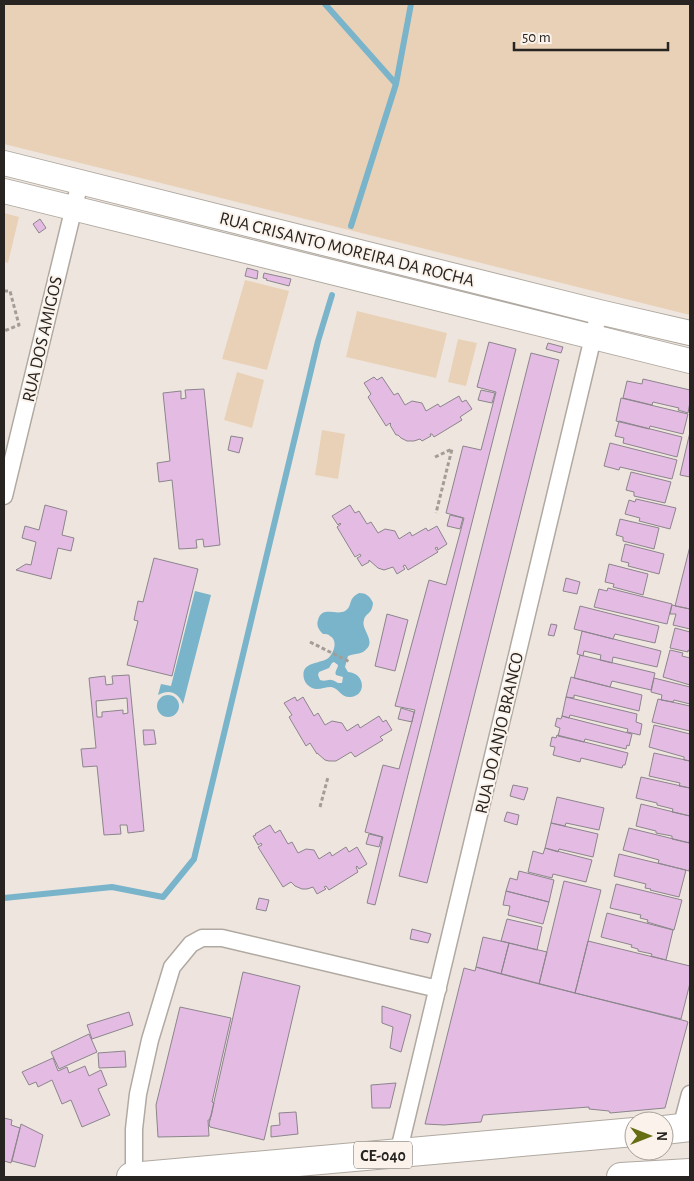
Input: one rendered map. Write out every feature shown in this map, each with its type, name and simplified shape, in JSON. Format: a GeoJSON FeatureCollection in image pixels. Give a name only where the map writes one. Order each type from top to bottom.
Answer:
{"type":"FeatureCollection","features":[{"type":"Feature","properties":{"kind":"highway","name":"CE-040"},"geometry":{"type":"LineString","coordinates":[[133,1177],[624,1133]]}},
{"type":"Feature","properties":{"kind":"highway"},"geometry":{"type":"LineString","coordinates":[[621,1177],[690,1173]]}},
{"type":"Feature","properties":{"kind":"main road","name":"RUA CRISANTO MOREIRA DA ROCHA"},"geometry":{"type":"LineString","coordinates":[[4,163],[599,312],[690,333]]}},
{"type":"Feature","properties":{"kind":"main road","name":"RUA CRISANTO MOREIRA DA ROCHA"},"geometry":{"type":"LineString","coordinates":[[4,191],[690,361]]}},
{"type":"Feature","properties":{"kind":"street","name":"RUA DOS AMIGOS"},"geometry":{"type":"LineString","coordinates":[[4,496],[80,182]]}},
{"type":"Feature","properties":{"kind":"street","name":"RUA DO ANJO BRANCO"},"geometry":{"type":"LineString","coordinates":[[398,1154],[599,312]]}},
{"type":"Feature","properties":{"kind":"street"},"geometry":{"type":"LineString","coordinates":[[133,1177],[134,1129],[138,1094],[150,1040],[172,966],[190,944],[202,938],[222,938],[438,989]]}},
{"type":"Feature","properties":{"kind":"street"},"geometry":{"type":"LineString","coordinates":[[679,1128],[690,1094]]}},
{"type":"Feature","properties":{"kind":"path"},"geometry":{"type":"LineString","coordinates":[[4,291],[10,291],[19,325],[4,331]]}},
{"type":"Feature","properties":{"kind":"path"},"geometry":{"type":"LineString","coordinates":[[435,457],[452,449],[436,513]]}},
{"type":"Feature","properties":{"kind":"path"},"geometry":{"type":"LineString","coordinates":[[310,642],[350,662]]}},
{"type":"Feature","properties":{"kind":"path"},"geometry":{"type":"LineString","coordinates":[[320,806],[328,776]]}},
{"type":"Feature","properties":{"kind":"shaded area"},"geometry":{"type":"Polygon","coordinates":[[[4,4],[690,4],[690,315],[4,144],[4,4]]]}},
{"type":"Feature","properties":{"kind":"shaded area"},"geometry":{"type":"Polygon","coordinates":[[[4,213],[19,217],[8,263],[4,262],[4,213]]]}},
{"type":"Feature","properties":{"kind":"shaded area"},"geometry":{"type":"Polygon","coordinates":[[[245,280],[289,291],[267,370],[222,359],[245,280]]]}},
{"type":"Feature","properties":{"kind":"shaded area"},"geometry":{"type":"Polygon","coordinates":[[[357,311],[447,333],[436,378],[346,357],[357,311]]]}},
{"type":"Feature","properties":{"kind":"shaded area"},"geometry":{"type":"Polygon","coordinates":[[[458,339],[477,343],[466,386],[448,382],[458,339]]]}},
{"type":"Feature","properties":{"kind":"shaded area"},"geometry":{"type":"Polygon","coordinates":[[[237,372],[264,380],[252,428],[224,420],[237,372]]]}},
{"type":"Feature","properties":{"kind":"shaded area"},"geometry":{"type":"Polygon","coordinates":[[[322,430],[345,434],[338,479],[315,475],[322,430]]]}},
{"type":"Feature","properties":{"kind":"water"},"geometry":{"type":"Polygon","coordinates":[[[195,591],[211,595],[183,704],[176,694],[166,692],[158,695],[161,684],[171,686],[195,591]]]}},
{"type":"Feature","properties":{"kind":"water"},"geometry":{"type":"Polygon","coordinates":[[[359,593],[366,594],[373,603],[363,624],[369,644],[363,652],[348,656],[345,667],[348,672],[358,676],[361,680],[362,688],[360,692],[351,697],[345,696],[331,687],[314,689],[304,680],[303,673],[311,664],[327,659],[333,651],[335,644],[333,638],[328,634],[323,634],[318,628],[317,622],[323,613],[345,611],[355,595],[359,593]],[[334,662],[329,668],[319,672],[320,680],[332,680],[342,683],[343,677],[336,675],[338,665],[334,662]]]}},
{"type":"Feature","properties":{"kind":"water"},"geometry":{"type":"Polygon","coordinates":[[[168,695],[176,698],[179,706],[176,714],[168,717],[160,714],[157,706],[160,698],[168,695]]]}},
{"type":"Feature","properties":{"kind":"building"},"geometry":{"type":"Polygon","coordinates":[[[40,219],[46,228],[39,233],[33,224],[40,219]]]}},
{"type":"Feature","properties":{"kind":"building"},"geometry":{"type":"Polygon","coordinates":[[[247,268],[258,271],[257,279],[245,276],[247,268]]]}},
{"type":"Feature","properties":{"kind":"building"},"geometry":{"type":"Polygon","coordinates":[[[264,273],[291,279],[289,286],[266,280],[263,278],[264,273]]]}},
{"type":"Feature","properties":{"kind":"building"},"geometry":{"type":"Polygon","coordinates":[[[489,342],[516,349],[375,905],[367,903],[383,837],[365,832],[383,765],[399,769],[415,710],[395,706],[429,580],[446,585],[464,518],[446,513],[463,446],[481,450],[496,392],[477,387],[489,342]]]}},
{"type":"Feature","properties":{"kind":"building"},"geometry":{"type":"Polygon","coordinates":[[[548,343],[563,347],[561,353],[546,349],[548,343]]]}},
{"type":"Feature","properties":{"kind":"building"},"geometry":{"type":"Polygon","coordinates":[[[531,353],[559,360],[427,883],[399,876],[531,353]]]}},
{"type":"Feature","properties":{"kind":"building"},"geometry":{"type":"Polygon","coordinates":[[[374,377],[377,380],[382,377],[394,395],[398,393],[405,405],[412,401],[422,403],[426,411],[438,404],[440,407],[459,396],[462,402],[466,400],[472,409],[460,417],[462,420],[434,437],[430,434],[431,436],[422,441],[420,439],[407,441],[396,435],[390,423],[386,426],[368,397],[371,394],[364,383],[374,377]]]}},
{"type":"Feature","properties":{"kind":"building"},"geometry":{"type":"Polygon","coordinates":[[[643,379],[690,390],[688,413],[678,410],[679,408],[653,402],[652,405],[623,398],[627,381],[642,384],[643,379]]]}},
{"type":"Feature","properties":{"kind":"building"},"geometry":{"type":"Polygon","coordinates":[[[204,389],[220,545],[204,547],[203,539],[196,540],[197,548],[179,549],[172,480],[159,482],[157,463],[170,461],[163,393],[181,391],[181,399],[186,398],[185,390],[204,389]]]}},
{"type":"Feature","properties":{"kind":"building"},"geometry":{"type":"Polygon","coordinates":[[[481,390],[495,393],[492,403],[478,400],[481,390]]]}},
{"type":"Feature","properties":{"kind":"building"},"geometry":{"type":"Polygon","coordinates":[[[621,398],[688,414],[683,434],[650,426],[649,429],[616,421],[621,398]]]}},
{"type":"Feature","properties":{"kind":"building"},"geometry":{"type":"Polygon","coordinates":[[[619,421],[682,437],[677,457],[623,443],[624,438],[615,436],[619,421]]]}},
{"type":"Feature","properties":{"kind":"building"},"geometry":{"type":"Polygon","coordinates":[[[690,432],[690,477],[680,475],[690,432]]]}},
{"type":"Feature","properties":{"kind":"building"},"geometry":{"type":"Polygon","coordinates":[[[231,436],[243,438],[239,453],[228,450],[231,436]]]}},
{"type":"Feature","properties":{"kind":"building"},"geometry":{"type":"Polygon","coordinates":[[[610,443],[677,460],[672,479],[620,467],[619,470],[604,466],[610,443]]]}},
{"type":"Feature","properties":{"kind":"building"},"geometry":{"type":"Polygon","coordinates":[[[631,472],[671,482],[665,503],[634,496],[634,492],[626,490],[631,472]]]}},
{"type":"Feature","properties":{"kind":"building"},"geometry":{"type":"Polygon","coordinates":[[[636,499],[676,508],[670,529],[639,521],[640,518],[625,514],[629,500],[635,502],[636,499]]]}},
{"type":"Feature","properties":{"kind":"building"},"geometry":{"type":"Polygon","coordinates":[[[45,505],[67,511],[62,535],[74,538],[71,551],[58,548],[51,579],[16,570],[26,564],[31,565],[36,542],[22,538],[25,526],[39,530],[45,505]]]}},
{"type":"Feature","properties":{"kind":"building"},"geometry":{"type":"Polygon","coordinates":[[[350,505],[355,513],[359,511],[367,524],[371,522],[378,533],[385,529],[395,531],[399,539],[410,532],[412,536],[426,528],[428,531],[437,526],[447,544],[438,550],[437,547],[435,548],[438,552],[408,570],[405,565],[403,566],[405,569],[397,574],[393,567],[384,570],[378,568],[369,560],[369,562],[362,566],[357,558],[361,556],[360,554],[355,557],[337,527],[341,524],[338,525],[332,516],[350,505]]]}},
{"type":"Feature","properties":{"kind":"building"},"geometry":{"type":"Polygon","coordinates":[[[450,515],[463,518],[460,529],[447,526],[450,515]]]}},
{"type":"Feature","properties":{"kind":"building"},"geometry":{"type":"Polygon","coordinates":[[[620,519],[659,528],[654,549],[623,541],[623,537],[616,535],[620,519]]]}},
{"type":"Feature","properties":{"kind":"building"},"geometry":{"type":"Polygon","coordinates":[[[625,544],[664,554],[659,574],[628,566],[629,563],[621,561],[625,544]]]}},
{"type":"Feature","properties":{"kind":"building"},"geometry":{"type":"Polygon","coordinates":[[[690,546],[690,609],[675,606],[690,546]]]}},
{"type":"Feature","properties":{"kind":"building"},"geometry":{"type":"Polygon","coordinates":[[[154,558],[198,569],[172,676],[127,665],[138,621],[134,620],[138,601],[143,602],[154,558]]]}},
{"type":"Feature","properties":{"kind":"building"},"geometry":{"type":"Polygon","coordinates":[[[609,564],[648,574],[643,595],[613,587],[614,584],[605,582],[609,564]]]}},
{"type":"Feature","properties":{"kind":"building"},"geometry":{"type":"Polygon","coordinates":[[[566,578],[580,582],[577,594],[563,591],[566,578]]]}},
{"type":"Feature","properties":{"kind":"building"},"geometry":{"type":"Polygon","coordinates":[[[608,588],[672,604],[667,624],[594,607],[599,589],[607,591],[608,588]]]}},
{"type":"Feature","properties":{"kind":"building"},"geometry":{"type":"Polygon","coordinates":[[[672,605],[690,609],[690,629],[673,625],[676,614],[670,614],[672,605]]]}},
{"type":"Feature","properties":{"kind":"building"},"geometry":{"type":"Polygon","coordinates":[[[580,606],[659,626],[655,643],[615,634],[613,639],[574,629],[580,606]]]}},
{"type":"Feature","properties":{"kind":"building"},"geometry":{"type":"Polygon","coordinates":[[[387,614],[408,620],[395,671],[375,666],[387,614]]]}},
{"type":"Feature","properties":{"kind":"building"},"geometry":{"type":"Polygon","coordinates":[[[551,624],[557,625],[554,636],[548,635],[551,624]]]}},
{"type":"Feature","properties":{"kind":"building"},"geometry":{"type":"Polygon","coordinates":[[[675,628],[690,632],[690,651],[670,648],[675,628]]]}},
{"type":"Feature","properties":{"kind":"building"},"geometry":{"type":"Polygon","coordinates":[[[582,631],[661,651],[657,667],[613,657],[612,663],[600,660],[601,655],[584,651],[583,656],[577,654],[582,631]]]}},
{"type":"Feature","properties":{"kind":"building"},"geometry":{"type":"Polygon","coordinates":[[[670,650],[683,653],[682,656],[690,658],[690,685],[663,677],[670,650]]]}},
{"type":"Feature","properties":{"kind":"building"},"geometry":{"type":"Polygon","coordinates":[[[580,655],[655,673],[651,690],[612,681],[610,687],[574,678],[580,655]]]}},
{"type":"Feature","properties":{"kind":"building"},"geometry":{"type":"Polygon","coordinates":[[[129,675],[144,831],[128,833],[127,825],[120,825],[121,834],[104,835],[97,766],[83,767],[81,749],[96,748],[89,678],[105,676],[106,685],[113,684],[112,676],[129,675]],[[127,698],[96,701],[97,717],[102,717],[102,712],[123,710],[123,714],[128,713],[127,698]]]}},
{"type":"Feature","properties":{"kind":"building"},"geometry":{"type":"Polygon","coordinates":[[[571,677],[642,695],[639,711],[574,695],[574,698],[566,697],[571,677]]]}},
{"type":"Feature","properties":{"kind":"building"},"geometry":{"type":"Polygon","coordinates":[[[654,678],[690,687],[690,704],[674,700],[673,702],[661,700],[662,695],[651,692],[654,678]]]}},
{"type":"Feature","properties":{"kind":"building"},"geometry":{"type":"Polygon","coordinates":[[[295,697],[297,701],[303,697],[314,716],[318,713],[325,725],[332,721],[342,723],[347,731],[358,724],[360,728],[379,716],[383,722],[386,720],[392,730],[380,737],[383,740],[355,757],[351,752],[336,761],[325,760],[317,754],[310,743],[306,746],[289,717],[292,715],[284,703],[295,697]]]}},
{"type":"Feature","properties":{"kind":"building"},"geometry":{"type":"Polygon","coordinates":[[[566,697],[637,714],[636,722],[642,724],[640,735],[627,732],[628,729],[570,715],[569,718],[562,716],[566,697]]]}},
{"type":"Feature","properties":{"kind":"building"},"geometry":{"type":"Polygon","coordinates":[[[658,699],[690,706],[690,731],[652,722],[658,699]]]}},
{"type":"Feature","properties":{"kind":"building"},"geometry":{"type":"Polygon","coordinates":[[[401,708],[414,712],[412,722],[398,719],[401,708]]]}},
{"type":"Feature","properties":{"kind":"building"},"geometry":{"type":"Polygon","coordinates":[[[562,716],[632,734],[629,746],[627,745],[626,749],[585,739],[584,742],[558,736],[560,728],[555,726],[557,718],[561,719],[562,716]]]}},
{"type":"Feature","properties":{"kind":"building"},"geometry":{"type":"Polygon","coordinates":[[[654,725],[690,734],[690,761],[684,760],[684,757],[649,747],[654,725]]]}},
{"type":"Feature","properties":{"kind":"building"},"geometry":{"type":"Polygon","coordinates":[[[143,730],[154,730],[156,744],[144,745],[143,730]]]}},
{"type":"Feature","properties":{"kind":"building"},"geometry":{"type":"Polygon","coordinates":[[[557,735],[628,753],[625,765],[622,768],[581,758],[580,762],[553,755],[555,747],[550,746],[552,737],[556,738],[557,735]]]}},
{"type":"Feature","properties":{"kind":"building"},"geometry":{"type":"Polygon","coordinates":[[[654,753],[690,761],[690,788],[679,786],[680,783],[649,776],[654,753]]]}},
{"type":"Feature","properties":{"kind":"building"},"geometry":{"type":"Polygon","coordinates":[[[641,777],[690,788],[690,816],[672,812],[673,809],[657,805],[657,803],[636,798],[641,777]]]}},
{"type":"Feature","properties":{"kind":"building"},"geometry":{"type":"Polygon","coordinates":[[[513,785],[528,788],[524,800],[510,796],[513,785]]]}},
{"type":"Feature","properties":{"kind":"building"},"geometry":{"type":"Polygon","coordinates":[[[557,797],[604,808],[599,830],[566,823],[565,826],[551,823],[557,797]]]}},
{"type":"Feature","properties":{"kind":"building"},"geometry":{"type":"Polygon","coordinates":[[[641,804],[690,816],[689,843],[636,826],[641,804]]]}},
{"type":"Feature","properties":{"kind":"building"},"geometry":{"type":"Polygon","coordinates":[[[507,812],[519,815],[517,825],[504,821],[507,812]]]}},
{"type":"Feature","properties":{"kind":"building"},"geometry":{"type":"Polygon","coordinates":[[[551,823],[598,834],[593,857],[559,849],[558,852],[545,848],[551,823]]]}},
{"type":"Feature","properties":{"kind":"building"},"geometry":{"type":"Polygon","coordinates":[[[270,825],[275,833],[280,830],[288,844],[292,842],[298,853],[306,849],[314,850],[319,859],[330,852],[332,856],[346,847],[349,852],[357,847],[367,864],[359,869],[357,866],[358,872],[329,890],[326,886],[324,887],[326,889],[317,894],[313,887],[302,889],[291,882],[283,887],[258,847],[262,845],[261,843],[258,845],[253,836],[270,825]]]}},
{"type":"Feature","properties":{"kind":"building"},"geometry":{"type":"Polygon","coordinates":[[[629,828],[690,843],[689,871],[658,863],[659,860],[623,850],[629,828]]]}},
{"type":"Feature","properties":{"kind":"building"},"geometry":{"type":"Polygon","coordinates":[[[369,834],[382,837],[379,847],[366,844],[369,834]]]}},
{"type":"Feature","properties":{"kind":"building"},"geometry":{"type":"Polygon","coordinates":[[[545,848],[592,860],[586,882],[553,874],[552,878],[528,872],[533,851],[543,854],[545,848]]]}},
{"type":"Feature","properties":{"kind":"building"},"geometry":{"type":"Polygon","coordinates":[[[619,854],[686,870],[679,897],[650,890],[645,888],[646,884],[614,876],[619,854]]]}},
{"type":"Feature","properties":{"kind":"building"},"geometry":{"type":"Polygon","coordinates":[[[519,871],[554,880],[549,902],[506,891],[510,878],[517,880],[519,871]]]}},
{"type":"Feature","properties":{"kind":"building"},"geometry":{"type":"Polygon","coordinates":[[[564,881],[601,890],[575,993],[539,984],[564,881]]]}},
{"type":"Feature","properties":{"kind":"building"},"geometry":{"type":"Polygon","coordinates":[[[616,884],[682,900],[674,930],[647,922],[648,920],[640,918],[641,915],[610,908],[616,884]]]}},
{"type":"Feature","properties":{"kind":"building"},"geometry":{"type":"Polygon","coordinates":[[[506,891],[549,902],[543,924],[508,915],[510,906],[503,905],[506,891]]]}},
{"type":"Feature","properties":{"kind":"building"},"geometry":{"type":"Polygon","coordinates":[[[259,898],[269,900],[266,911],[256,909],[259,898]]]}},
{"type":"Feature","properties":{"kind":"building"},"geometry":{"type":"Polygon","coordinates":[[[607,913],[673,930],[666,960],[638,951],[638,949],[631,947],[632,945],[601,937],[607,913]]]}},
{"type":"Feature","properties":{"kind":"building"},"geometry":{"type":"Polygon","coordinates":[[[507,919],[542,927],[537,950],[501,941],[507,919]]]}},
{"type":"Feature","properties":{"kind":"building"},"geometry":{"type":"Polygon","coordinates":[[[412,929],[431,934],[428,943],[410,939],[412,929]]]}},
{"type":"Feature","properties":{"kind":"building"},"geometry":{"type":"Polygon","coordinates":[[[483,937],[509,943],[501,974],[476,967],[483,937]]]}},
{"type":"Feature","properties":{"kind":"building"},"geometry":{"type":"Polygon","coordinates":[[[588,941],[690,966],[690,983],[681,1019],[575,993],[588,941]]]}},
{"type":"Feature","properties":{"kind":"building"},"geometry":{"type":"Polygon","coordinates":[[[509,943],[547,952],[539,984],[501,974],[509,943]]]}},
{"type":"Feature","properties":{"kind":"building"},"geometry":{"type":"Polygon","coordinates":[[[476,967],[688,1022],[665,1108],[610,1113],[609,1111],[589,1109],[589,1107],[483,1115],[481,1122],[444,1125],[425,1124],[464,968],[475,971],[476,967]]]}},
{"type":"Feature","properties":{"kind":"building"},"geometry":{"type":"Polygon","coordinates":[[[243,972],[300,986],[264,1140],[210,1127],[209,1124],[243,972]]]}},
{"type":"Feature","properties":{"kind":"building"},"geometry":{"type":"Polygon","coordinates":[[[382,1006],[411,1015],[401,1052],[390,1048],[393,1027],[382,1023],[382,1006]]]}},
{"type":"Feature","properties":{"kind":"building"},"geometry":{"type":"Polygon","coordinates":[[[180,1007],[231,1018],[212,1102],[214,1103],[211,1117],[208,1120],[209,1136],[158,1137],[156,1105],[180,1007]]]}},
{"type":"Feature","properties":{"kind":"building"},"geometry":{"type":"Polygon","coordinates":[[[129,1012],[133,1025],[92,1039],[87,1025],[129,1012]]]}},
{"type":"Feature","properties":{"kind":"building"},"geometry":{"type":"Polygon","coordinates":[[[89,1034],[97,1052],[59,1069],[51,1052],[89,1034]]]}},
{"type":"Feature","properties":{"kind":"building"},"geometry":{"type":"Polygon","coordinates":[[[125,1051],[126,1067],[99,1068],[98,1053],[125,1051]]]}},
{"type":"Feature","properties":{"kind":"building"},"geometry":{"type":"Polygon","coordinates":[[[53,1058],[58,1071],[67,1067],[69,1073],[85,1066],[89,1076],[101,1070],[107,1085],[98,1089],[110,1115],[82,1127],[71,1100],[62,1104],[52,1080],[38,1087],[36,1082],[29,1085],[22,1072],[53,1058]]]}},
{"type":"Feature","properties":{"kind":"building"},"geometry":{"type":"Polygon","coordinates":[[[396,1083],[390,1108],[372,1108],[371,1085],[396,1083]]]}},
{"type":"Feature","properties":{"kind":"building"},"geometry":{"type":"Polygon","coordinates":[[[296,1112],[298,1134],[271,1137],[271,1126],[280,1125],[279,1113],[296,1112]]]}},
{"type":"Feature","properties":{"kind":"building"},"geometry":{"type":"Polygon","coordinates":[[[4,1118],[12,1120],[11,1125],[20,1128],[11,1163],[4,1161],[4,1118]]]}},
{"type":"Feature","properties":{"kind":"building"},"geometry":{"type":"Polygon","coordinates":[[[21,1124],[43,1135],[35,1167],[12,1161],[21,1124]]]}},
{"type":"Feature","properties":{"kind":"waterway"},"geometry":{"type":"LineString","coordinates":[[325,4],[396,84],[351,226]]}},
{"type":"Feature","properties":{"kind":"waterway"},"geometry":{"type":"LineString","coordinates":[[396,84],[411,4]]}},
{"type":"Feature","properties":{"kind":"waterway"},"geometry":{"type":"LineString","coordinates":[[4,898],[112,887],[163,897],[194,859],[318,341],[332,295]]}}]}
